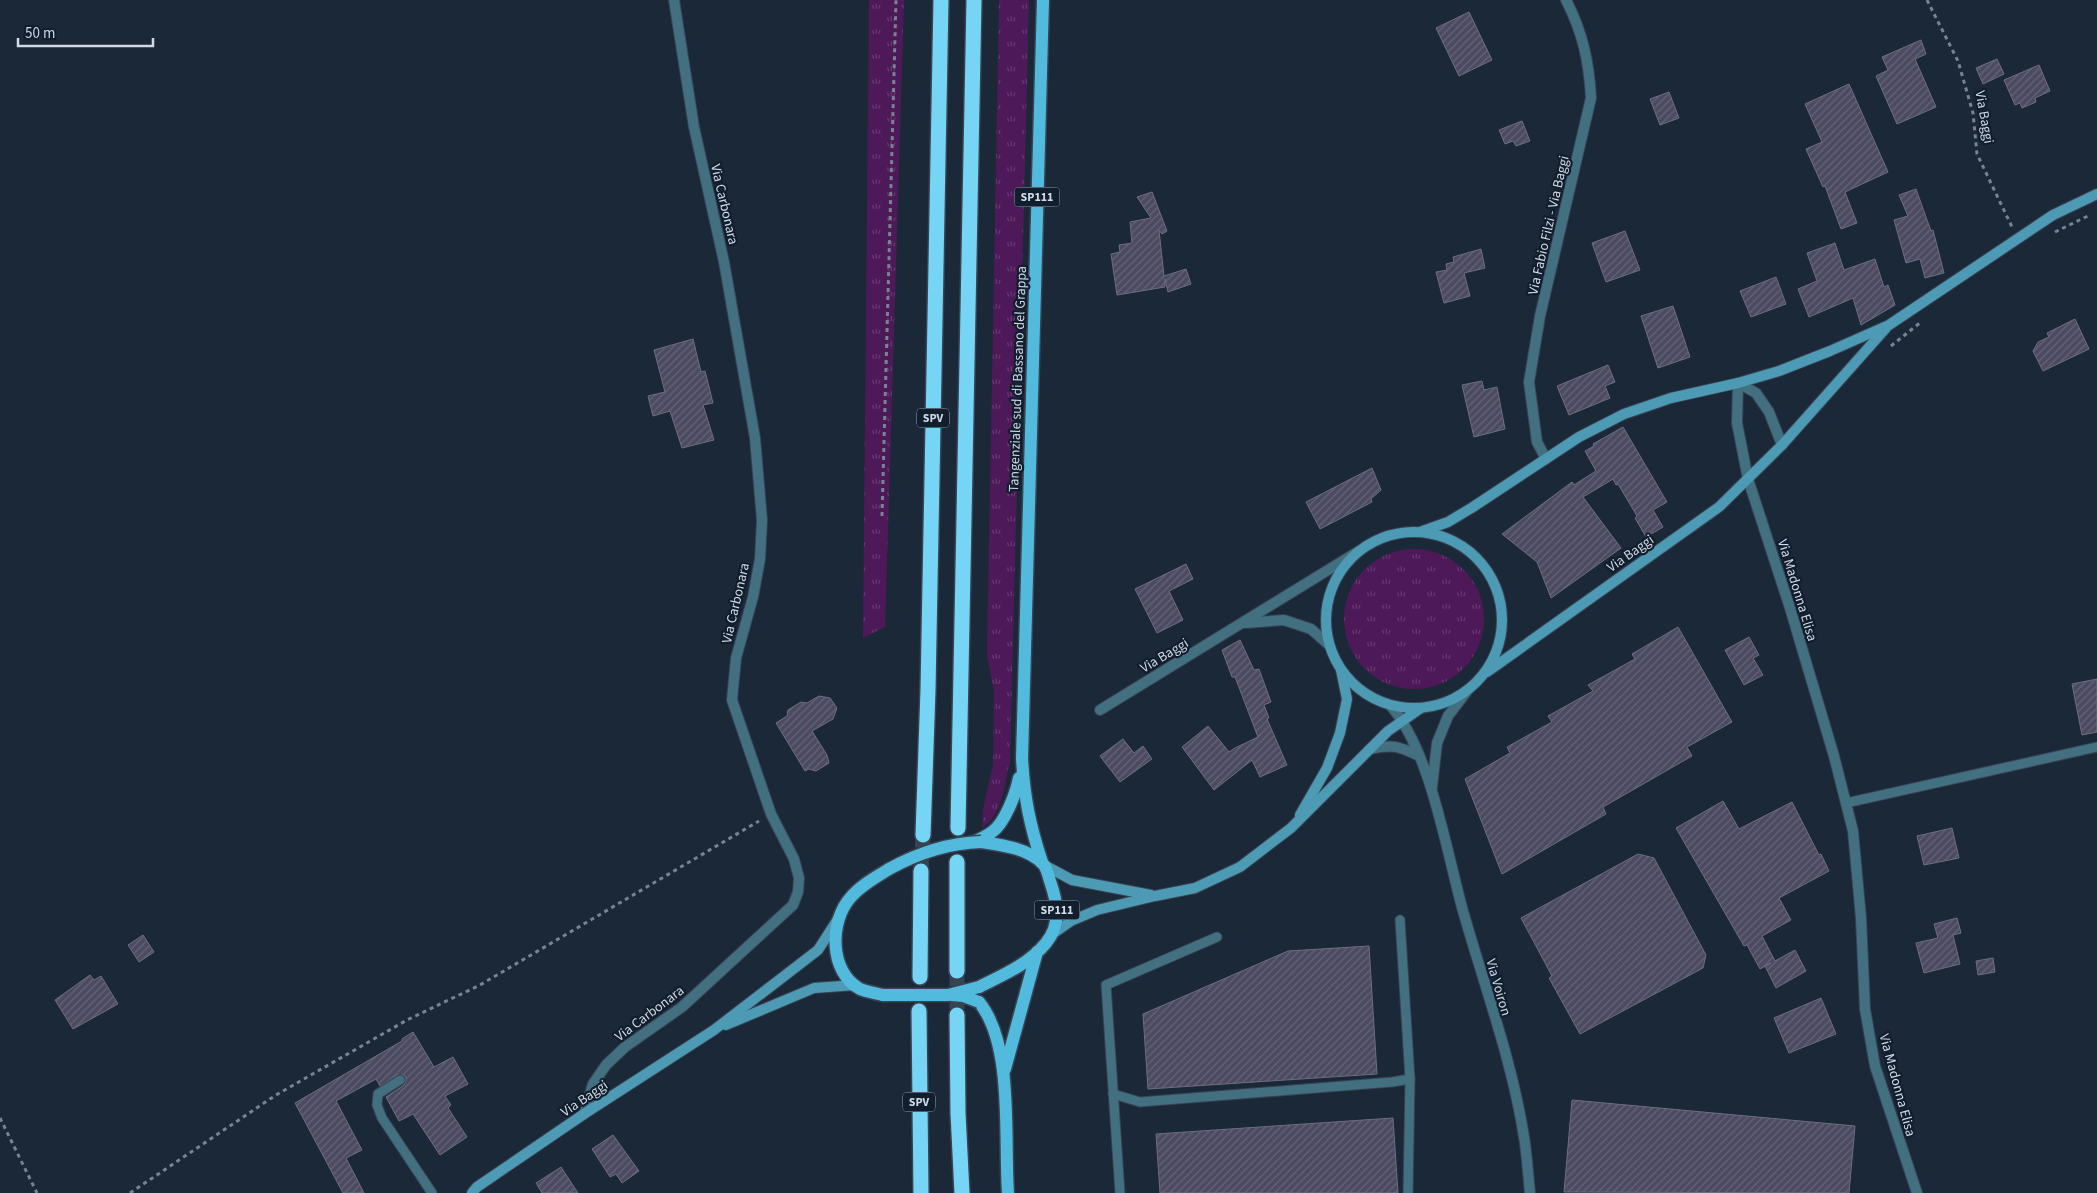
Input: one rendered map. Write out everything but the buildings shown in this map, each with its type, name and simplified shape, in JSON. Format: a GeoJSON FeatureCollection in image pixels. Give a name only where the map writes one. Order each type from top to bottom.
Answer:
{"type":"FeatureCollection","features":[{"type":"Feature","properties":{"kind":"highway","name":"SPV"},"geometry":{"type":"LineString","coordinates":[[923,835],[928,690],[941,0]]}},
{"type":"Feature","properties":{"kind":"highway","name":"SPV"},"geometry":{"type":"LineString","coordinates":[[958,828],[974,0]]}},
{"type":"Feature","properties":{"kind":"highway"},"geometry":{"type":"LineString","coordinates":[[957,862],[957,971]]}},
{"type":"Feature","properties":{"kind":"highway"},"geometry":{"type":"LineString","coordinates":[[920,977],[921,871]]}},
{"type":"Feature","properties":{"kind":"highway","name":"SPV"},"geometry":{"type":"LineString","coordinates":[[919,1011],[921,1193]]}},
{"type":"Feature","properties":{"kind":"highway"},"geometry":{"type":"LineString","coordinates":[[957,1014],[958,1113],[962,1193]]}},
{"type":"Feature","properties":{"kind":"main road","name":"Tangenziale sud di Bassano del Grappa"},"geometry":{"type":"LineString","coordinates":[[948,995],[979,987],[1013,970],[1037,952],[1051,935],[1057,917],[1056,900],[1032,830],[1024,792],[1022,758],[1043,0]]}},
{"type":"Feature","properties":{"kind":"main road","name":"Via Baggi"},"geometry":{"type":"LineString","coordinates":[[1292,828],[1327,768],[1340,733],[1347,699],[1340,669],[1329,645],[1326,619],[1330,594],[1341,570],[1359,551],[1377,539],[1391,535],[1420,532],[1448,522],[1579,437],[1624,414],[1671,398],[1738,383],[1813,358],[1888,325],[2053,215],[2097,194]]}},
{"type":"Feature","properties":{"kind":"main road","name":"Via Baggi"},"geometry":{"type":"LineString","coordinates":[[1340,669],[1354,685],[1371,698],[1391,706],[1421,708],[1438,706],[1468,691],[1484,674],[1719,507],[1840,382],[1888,325]]}},
{"type":"Feature","properties":{"kind":"main road","name":"Via Baggi"},"geometry":{"type":"LineString","coordinates":[[1420,532],[1443,536],[1464,547],[1482,563],[1495,584],[1501,606],[1502,630],[1496,654],[1484,674]]}},
{"type":"Feature","properties":{"kind":"main road","name":"Via Baggi"},"geometry":{"type":"LineString","coordinates":[[1051,935],[1071,921],[1097,910],[1195,888],[1240,867],[1292,828],[1388,731],[1421,708]]}},
{"type":"Feature","properties":{"kind":"main road","name":"Tangenziale sud di Bassano del Grappa"},"geometry":{"type":"LineString","coordinates":[[979,841],[993,832],[998,826],[1016,793],[1022,758]]}},
{"type":"Feature","properties":{"kind":"main road"},"geometry":{"type":"LineString","coordinates":[[856,986],[845,973],[838,960],[835,945],[838,920],[851,897],[889,869],[912,857],[940,847],[979,841],[1007,845],[1043,864]]}},
{"type":"Feature","properties":{"kind":"main road","name":"Via Baggi"},"geometry":{"type":"LineString","coordinates":[[1043,864],[1072,880],[1154,896]]}},
{"type":"Feature","properties":{"kind":"main road","name":"Via Baggi"},"geometry":{"type":"LineString","coordinates":[[472,1191],[584,1114],[714,1030],[818,950],[838,920]]}},
{"type":"Feature","properties":{"kind":"main road","name":"Tangenziale sud di Bassano del Grappa"},"geometry":{"type":"LineString","coordinates":[[1004,1071],[1037,952]]}},
{"type":"Feature","properties":{"kind":"main road","name":"Tangenziale sud di Bassano del Grappa"},"geometry":{"type":"LineString","coordinates":[[856,986],[861,990],[883,995],[964,996],[979,1002],[987,1012],[993,1025],[1004,1071],[1008,1193]]}},
{"type":"Feature","properties":{"kind":"main road","name":"Via Baggi"},"geometry":{"type":"LineString","coordinates":[[714,1030],[814,988],[856,986]]}},
{"type":"Feature","properties":{"kind":"street","name":"Via Carbonara"},"geometry":{"type":"LineString","coordinates":[[584,1114],[593,1084],[606,1065],[618,1053],[682,1007],[793,905],[798,892],[799,878],[794,859],[771,814],[732,700],[736,658],[753,597],[760,559],[762,520],[755,438],[726,271],[694,127],[674,0]]}},
{"type":"Feature","properties":{"kind":"street","name":"Via Fabio Filzi - Via Baggi"},"geometry":{"type":"LineString","coordinates":[[1546,459],[1537,442],[1529,382],[1540,316],[1591,98],[1589,61],[1574,14],[1566,0]]}},
{"type":"Feature","properties":{"kind":"street"},"geometry":{"type":"LineString","coordinates":[[1738,383],[1756,393],[1769,412],[1782,444]]}},
{"type":"Feature","properties":{"kind":"street","name":"Via Madonna Elisa"},"geometry":{"type":"LineString","coordinates":[[1738,383],[1737,423],[1748,479],[1790,608],[1834,756],[1853,831],[1861,918],[1866,1018],[1875,1066],[1917,1193]]}},
{"type":"Feature","properties":{"kind":"street","name":"Via Baggi"},"geometry":{"type":"LineString","coordinates":[[1100,710],[1359,551]]}},
{"type":"Feature","properties":{"kind":"street","name":"Via Baggi"},"geometry":{"type":"LineString","coordinates":[[1242,624],[1284,620],[1311,629],[1329,645]]}},
{"type":"Feature","properties":{"kind":"street","name":"Via Voiron"},"geometry":{"type":"LineString","coordinates":[[1431,790],[1437,743],[1448,716],[1468,691]]}},
{"type":"Feature","properties":{"kind":"street","name":"Via Voiron"},"geometry":{"type":"LineString","coordinates":[[1391,706],[1404,720],[1431,790],[1463,911],[1507,1062],[1524,1137],[1530,1193]]}},
{"type":"Feature","properties":{"kind":"street"},"geometry":{"type":"LineString","coordinates":[[1370,749],[1388,745],[1403,748],[1419,756]]}},
{"type":"Feature","properties":{"kind":"lane"},"geometry":{"type":"LineString","coordinates":[[1846,803],[2097,747]]}},
{"type":"Feature","properties":{"kind":"lane"},"geometry":{"type":"LineString","coordinates":[[1400,920],[1410,1079],[1408,1193]]}},
{"type":"Feature","properties":{"kind":"lane"},"geometry":{"type":"LineString","coordinates":[[1120,1193],[1106,985],[1217,937]]}},
{"type":"Feature","properties":{"kind":"lane"},"geometry":{"type":"LineString","coordinates":[[1113,1094],[1140,1102],[1383,1083],[1410,1079]]}},
{"type":"Feature","properties":{"kind":"lane"},"geometry":{"type":"LineString","coordinates":[[400,1080],[378,1094],[377,1105],[386,1125],[432,1193]]}},
{"type":"Feature","properties":{"kind":"path"},"geometry":{"type":"LineString","coordinates":[[882,516],[896,0]]}},
{"type":"Feature","properties":{"kind":"path","name":"Via Baggi"},"geometry":{"type":"LineString","coordinates":[[1926,0],[1958,61],[1973,113],[1977,154],[2018,239]]}},
{"type":"Feature","properties":{"kind":"path"},"geometry":{"type":"LineString","coordinates":[[2054,233],[2097,211]]}},
{"type":"Feature","properties":{"kind":"path"},"geometry":{"type":"LineString","coordinates":[[1888,349],[1926,319]]}},
{"type":"Feature","properties":{"kind":"path"},"geometry":{"type":"LineString","coordinates":[[130,1193],[276,1095],[407,1020],[480,985],[771,814]]}},
{"type":"Feature","properties":{"kind":"path"},"geometry":{"type":"LineString","coordinates":[[0,1118],[37,1193]]}},
{"type":"Feature","properties":{"kind":"green space"},"geometry":{"type":"Polygon","coordinates":[[[869,0],[904,0],[885,627],[863,638],[869,0]]]}},
{"type":"Feature","properties":{"kind":"green space"},"geometry":{"type":"Polygon","coordinates":[[[999,0],[1029,0],[1010,762],[999,807],[989,822],[982,828],[983,809],[993,765],[994,692],[987,654],[999,0]]]}},
{"type":"Feature","properties":{"kind":"green space"},"geometry":{"type":"Polygon","coordinates":[[[1414,549],[1428,550],[1441,554],[1453,560],[1464,569],[1473,580],[1479,592],[1483,605],[1483,633],[1479,646],[1473,658],[1464,669],[1453,678],[1441,684],[1428,688],[1414,689],[1400,688],[1387,684],[1375,678],[1364,669],[1355,658],[1349,646],[1345,633],[1344,619],[1345,605],[1349,592],[1355,580],[1364,569],[1375,560],[1387,554],[1400,550],[1414,549]]]}},
{"type":"Feature","properties":{"kind":"tunnel"},"geometry":{"type":"LineString","coordinates":[[921,871],[923,835]]}},
{"type":"Feature","properties":{"kind":"tunnel"},"geometry":{"type":"LineString","coordinates":[[957,971],[957,1015]]}}]}
